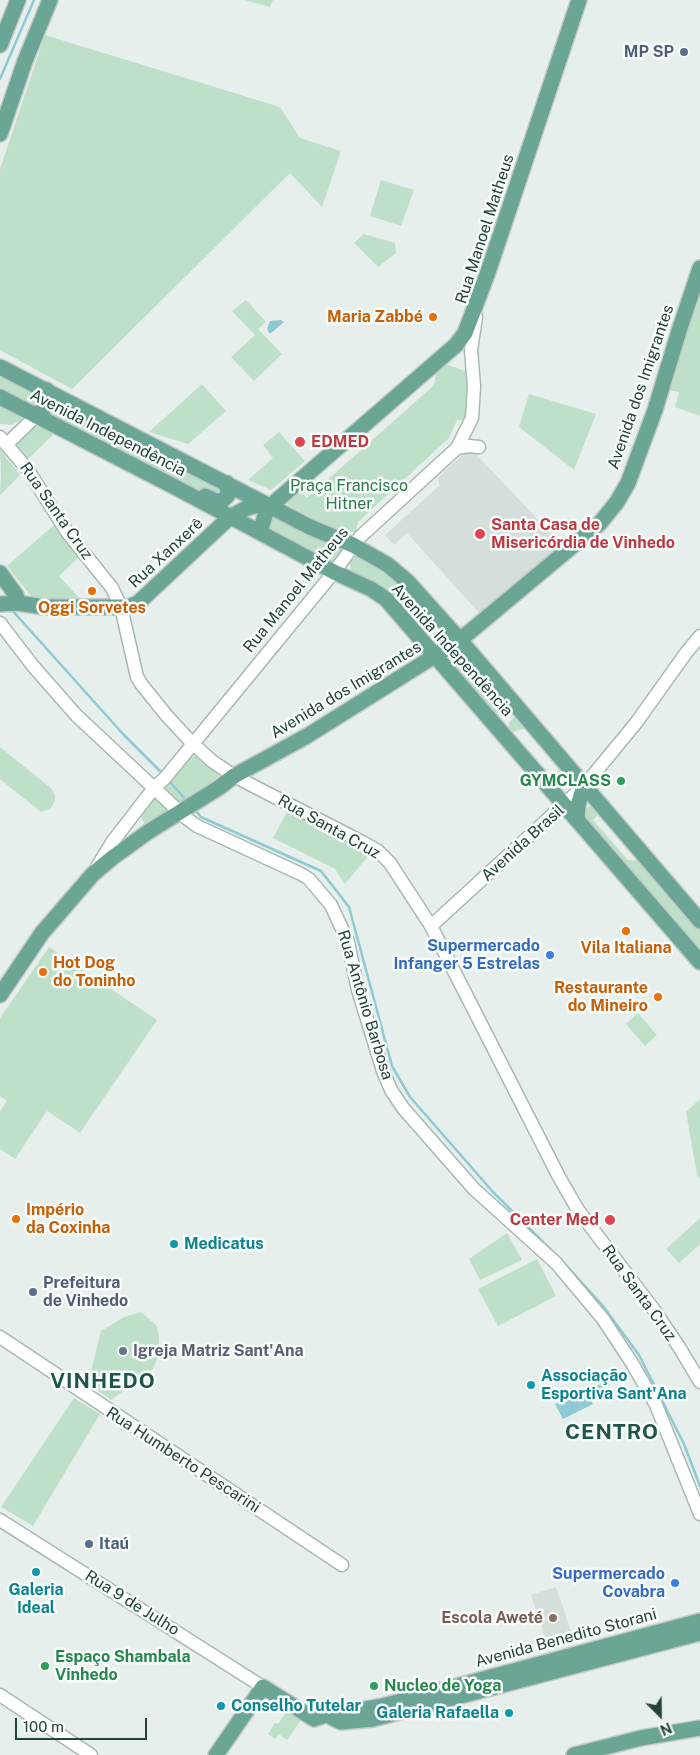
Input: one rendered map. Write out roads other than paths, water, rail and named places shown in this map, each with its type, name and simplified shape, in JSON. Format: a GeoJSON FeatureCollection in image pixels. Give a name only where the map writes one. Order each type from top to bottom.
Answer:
{"type":"FeatureCollection","features":[{"type":"Feature","properties":{"kind":"main road"},"geometry":{"type":"LineString","coordinates":[[0,45],[18,0]]}},
{"type":"Feature","properties":{"kind":"main road"},"geometry":{"type":"LineString","coordinates":[[0,134],[25,61],[50,0]]}},
{"type":"Feature","properties":{"kind":"main road","name":"Rua Manoel Matheus"},"geometry":{"type":"LineString","coordinates":[[478,302],[579,0]]}},
{"type":"Feature","properties":{"kind":"main road","name":"Avenida dos Imigrantes"},"geometry":{"type":"LineString","coordinates":[[93,874],[148,832],[234,776],[307,736],[460,640],[600,523],[617,502],[628,482],[655,410],[678,331],[700,268]]}},
{"type":"Feature","properties":{"kind":"main road"},"geometry":{"type":"LineString","coordinates":[[260,532],[267,509],[456,345],[465,333],[478,302]]}},
{"type":"Feature","properties":{"kind":"main road","name":"Avenida Independência"},"geometry":{"type":"LineString","coordinates":[[0,367],[310,527],[353,545],[388,565],[408,582],[460,640],[700,921]]}},
{"type":"Feature","properties":{"kind":"main road"},"geometry":{"type":"LineString","coordinates":[[36,416],[46,406],[47,390]]}},
{"type":"Feature","properties":{"kind":"main road","name":"Avenida Independência"},"geometry":{"type":"LineString","coordinates":[[0,398],[173,486],[386,599],[700,962]]}},
{"type":"Feature","properties":{"kind":"main road"},"geometry":{"type":"LineString","coordinates":[[173,486],[190,490],[219,502],[226,499],[228,495],[227,483]]}},
{"type":"Feature","properties":{"kind":"main road","name":"Rua Xanxerê"},"geometry":{"type":"LineString","coordinates":[[121,607],[128,607],[138,603],[230,517],[247,508],[258,505],[271,506]]}},
{"type":"Feature","properties":{"kind":"main road"},"geometry":{"type":"LineString","coordinates":[[0,573],[16,595],[5,611]]}},
{"type":"Feature","properties":{"kind":"main road"},"geometry":{"type":"LineString","coordinates":[[5,611],[33,611],[44,607],[121,607]]}},
{"type":"Feature","properties":{"kind":"main road"},"geometry":{"type":"LineString","coordinates":[[577,820],[578,805],[584,786]]}},
{"type":"Feature","properties":{"kind":"main road","name":"Rua Manoel Matheus"},"geometry":{"type":"LineString","coordinates":[[0,995],[42,933],[93,874]]}},
{"type":"Feature","properties":{"kind":"main road","name":"Avenida Benedito Storani"},"geometry":{"type":"LineString","coordinates":[[262,1686],[313,1719],[338,1711],[383,1706],[700,1621]]}},
{"type":"Feature","properties":{"kind":"main road","name":"Avenida Benedito Storani"},"geometry":{"type":"LineString","coordinates":[[325,1716],[341,1722],[373,1719],[700,1633]]}},
{"type":"Feature","properties":{"kind":"main road"},"geometry":{"type":"LineString","coordinates":[[216,1755],[262,1686]]}},
{"type":"Feature","properties":{"kind":"main road"},"geometry":{"type":"LineString","coordinates":[[574,1755],[641,1738],[700,1728]]}},
{"type":"Feature","properties":{"kind":"street","name":"Rua Manoel Matheus"},"geometry":{"type":"LineString","coordinates":[[93,874],[113,840],[154,788],[168,774],[334,572],[353,545],[457,448],[472,418],[474,386],[471,350],[478,302]]}},
{"type":"Feature","properties":{"kind":"street"},"geometry":{"type":"LineString","coordinates":[[4,440],[36,416]]}},
{"type":"Feature","properties":{"kind":"street","name":"Rua Santa Cruz"},"geometry":{"type":"LineString","coordinates":[[4,440],[28,470],[67,532],[112,588],[121,607],[137,677],[167,716],[192,744],[234,776],[378,851],[390,863],[432,926],[556,1172],[578,1210],[654,1310],[700,1382]]}},
{"type":"Feature","properties":{"kind":"street"},"geometry":{"type":"LineString","coordinates":[[457,448],[468,446],[479,448]]}},
{"type":"Feature","properties":{"kind":"street","name":"Rua Antônio Barbosa"},"geometry":{"type":"LineString","coordinates":[[5,611],[33,666],[76,716],[154,788],[188,807],[197,826],[301,874],[316,887],[331,905],[348,942],[360,999],[391,1090],[402,1108],[474,1189],[556,1263],[603,1319],[632,1363],[656,1405],[700,1514]]}},
{"type":"Feature","properties":{"kind":"street","name":"Avenida Brasil"},"geometry":{"type":"LineString","coordinates":[[432,926],[584,786],[636,723],[700,636]]}},
{"type":"Feature","properties":{"kind":"street"},"geometry":{"type":"LineString","coordinates":[[133,817],[148,832]]}},
{"type":"Feature","properties":{"kind":"street","name":"Rua Humberto Pescarini"},"geometry":{"type":"LineString","coordinates":[[0,1337],[342,1565]]}},
{"type":"Feature","properties":{"kind":"street","name":"Rua 9 de Julho"},"geometry":{"type":"LineString","coordinates":[[0,1520],[262,1686]]}},
{"type":"Feature","properties":{"kind":"street"},"geometry":{"type":"LineString","coordinates":[[0,1694],[91,1755]]}},
{"type":"Feature","properties":{"kind":"water"},"geometry":{"type":"Polygon","coordinates":[[[281,320],[284,322],[270,334],[267,329],[270,321],[281,320]]]}},
{"type":"Feature","properties":{"kind":"water"},"geometry":{"type":"Polygon","coordinates":[[[601,1384],[607,1390],[601,1396],[595,1390],[601,1384]]]}},
{"type":"Feature","properties":{"kind":"water"},"geometry":{"type":"Polygon","coordinates":[[[585,1389],[593,1404],[563,1419],[555,1404],[585,1389]]]}},
{"type":"Feature","properties":{"kind":"waterway"},"geometry":{"type":"LineString","coordinates":[[0,79],[34,0]]}},
{"type":"Feature","properties":{"kind":"waterway"},"geometry":{"type":"LineString","coordinates":[[11,609],[123,734],[163,774]]}},
{"type":"Feature","properties":{"kind":"waterway"},"geometry":{"type":"LineString","coordinates":[[168,780],[188,802]]}},
{"type":"Feature","properties":{"kind":"waterway"},"geometry":{"type":"LineString","coordinates":[[195,810],[201,817],[321,871],[349,907],[392,1066],[410,1097],[493,1192],[559,1258]]}},
{"type":"Feature","properties":{"kind":"waterway"},"geometry":{"type":"LineString","coordinates":[[563,1262],[603,1306],[639,1355],[684,1444],[700,1486]]}},
{"type":"Feature","properties":{"kind":"place","name":"MP SP"},"geometry":{"type":"Point","coordinates":[684,52]}},
{"type":"Feature","properties":{"kind":"place","name":"Maria Zabbé"},"geometry":{"type":"Point","coordinates":[433,317]}},
{"type":"Feature","properties":{"kind":"place","name":"EDMED"},"geometry":{"type":"Point","coordinates":[300,442]}},
{"type":"Feature","properties":{"kind":"place","name":"Santa Casa de Misericórdia de Vinhedo"},"geometry":{"type":"Point","coordinates":[480,534]}},
{"type":"Feature","properties":{"kind":"place","name":"Oggi Sorvetes"},"geometry":{"type":"Point","coordinates":[92,591]}},
{"type":"Feature","properties":{"kind":"place","name":"GYMCLASS"},"geometry":{"type":"Point","coordinates":[621,781]}},
{"type":"Feature","properties":{"kind":"place","name":"Vila Italiana"},"geometry":{"type":"Point","coordinates":[626,931]}},
{"type":"Feature","properties":{"kind":"place","name":"Supermercado Infanger 5 Estrelas"},"geometry":{"type":"Point","coordinates":[550,955]}},
{"type":"Feature","properties":{"kind":"place","name":"Hot Dog do Toninho"},"geometry":{"type":"Point","coordinates":[43,972]}},
{"type":"Feature","properties":{"kind":"place","name":"Restaurante do Mineiro"},"geometry":{"type":"Point","coordinates":[658,997]}},
{"type":"Feature","properties":{"kind":"place","name":"Império da Coxinha"},"geometry":{"type":"Point","coordinates":[16,1219]}},
{"type":"Feature","properties":{"kind":"place","name":"Center Med"},"geometry":{"type":"Point","coordinates":[610,1220]}},
{"type":"Feature","properties":{"kind":"place","name":"Medicatus"},"geometry":{"type":"Point","coordinates":[174,1244]}},
{"type":"Feature","properties":{"kind":"place","name":"Prefeitura de Vinhedo"},"geometry":{"type":"Point","coordinates":[33,1292]}},
{"type":"Feature","properties":{"kind":"place","name":"Igreja Matriz Sant'Ana"},"geometry":{"type":"Point","coordinates":[123,1351]}},
{"type":"Feature","properties":{"kind":"place","name":"Associação Esportiva Sant'Ana"},"geometry":{"type":"Point","coordinates":[531,1385]}},
{"type":"Feature","properties":{"kind":"place","name":"Itaú"},"geometry":{"type":"Point","coordinates":[89,1544]}},
{"type":"Feature","properties":{"kind":"place","name":"Galeria Ideal"},"geometry":{"type":"Point","coordinates":[36,1572]}},
{"type":"Feature","properties":{"kind":"place","name":"Supermercado Covabra"},"geometry":{"type":"Point","coordinates":[675,1583]}},
{"type":"Feature","properties":{"kind":"place","name":"Escola Aweté"},"geometry":{"type":"Point","coordinates":[553,1618]}},
{"type":"Feature","properties":{"kind":"place","name":"Espaço Shambala Vinhedo"},"geometry":{"type":"Point","coordinates":[45,1666]}},
{"type":"Feature","properties":{"kind":"place","name":"Nucleo de Yoga"},"geometry":{"type":"Point","coordinates":[374,1686]}},
{"type":"Feature","properties":{"kind":"place","name":"Conselho Tutelar"},"geometry":{"type":"Point","coordinates":[221,1706]}},
{"type":"Feature","properties":{"kind":"place","name":"Galeria Rafaella"},"geometry":{"type":"Point","coordinates":[509,1713]}},
{"type":"Feature","properties":{"kind":"district","name":"VINHEDO"},"geometry":{"type":"Point","coordinates":[103,1382]}},
{"type":"Feature","properties":{"kind":"district","name":"CENTRO"},"geometry":{"type":"Point","coordinates":[612,1433]}},
{"type":"Feature","properties":{"kind":"park label","name":"Praça Francisco Hitner"},"geometry":{"type":"Point","coordinates":[349,495]}}]}
